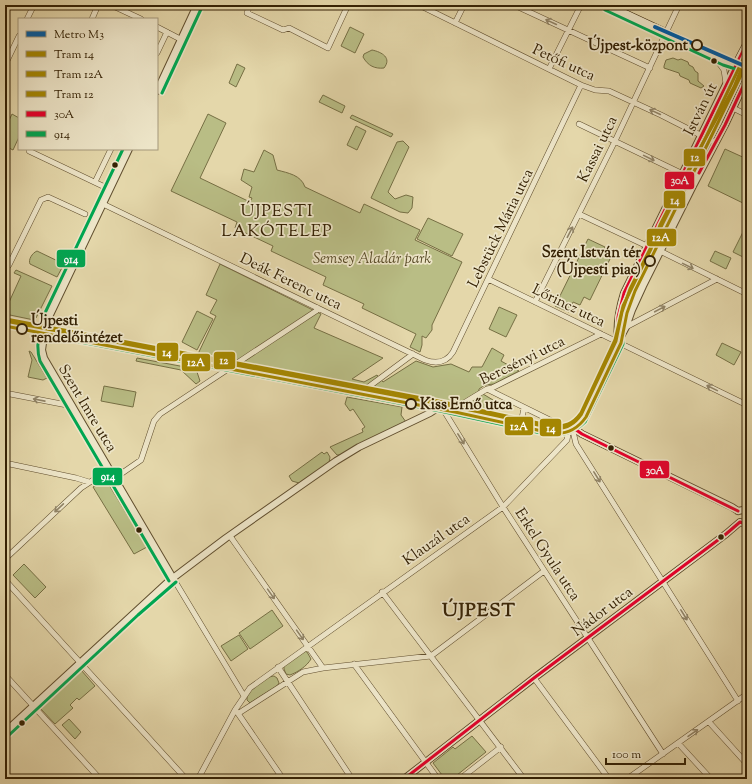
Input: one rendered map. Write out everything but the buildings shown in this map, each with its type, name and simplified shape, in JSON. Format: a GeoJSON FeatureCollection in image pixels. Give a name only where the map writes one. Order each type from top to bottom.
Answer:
{"type":"FeatureCollection","features":[{"type":"Feature","properties":{"kind":"main road"},"geometry":{"type":"LineString","coordinates":[[607,5],[713,55],[747,68]]}},
{"type":"Feature","properties":{"kind":"main road","name":"István út"},"geometry":{"type":"LineString","coordinates":[[736,64],[747,43]]}},
{"type":"Feature","properties":{"kind":"street"},"geometry":{"type":"LineString","coordinates":[[28,18],[34,5]]}},
{"type":"Feature","properties":{"kind":"street"},"geometry":{"type":"LineString","coordinates":[[92,18],[98,5]]}},
{"type":"Feature","properties":{"kind":"street"},"geometry":{"type":"LineString","coordinates":[[111,5],[139,18]]}},
{"type":"Feature","properties":{"kind":"street"},"geometry":{"type":"LineString","coordinates":[[158,89],[197,5]]}},
{"type":"Feature","properties":{"kind":"street"},"geometry":{"type":"LineString","coordinates":[[250,5],[247,13],[283,30],[289,28],[328,48],[348,5]]}},
{"type":"Feature","properties":{"kind":"street","name":"Petőfi utca"},"geometry":{"type":"LineString","coordinates":[[419,5],[581,85],[595,90],[609,91],[716,143]]}},
{"type":"Feature","properties":{"kind":"street"},"geometry":{"type":"LineString","coordinates":[[455,23],[464,5]]}},
{"type":"Feature","properties":{"kind":"street"},"geometry":{"type":"LineString","coordinates":[[514,5],[650,68]]}},
{"type":"Feature","properties":{"kind":"street"},"geometry":{"type":"LineString","coordinates":[[549,69],[581,5]]}},
{"type":"Feature","properties":{"kind":"street","name":"Kassai utca"},"geometry":{"type":"LineString","coordinates":[[535,302],[634,102],[679,5]]}},
{"type":"Feature","properties":{"kind":"street"},"geometry":{"type":"LineString","coordinates":[[158,28],[182,40]]}},
{"type":"Feature","properties":{"kind":"street"},"geometry":{"type":"LineString","coordinates":[[158,51],[167,32]]}},
{"type":"Feature","properties":{"kind":"street"},"geometry":{"type":"LineString","coordinates":[[5,65],[18,38]]}},
{"type":"Feature","properties":{"kind":"street"},"geometry":{"type":"LineString","coordinates":[[713,55],[724,70],[726,87]]}},
{"type":"Feature","properties":{"kind":"street","name":"István út"},"geometry":{"type":"LineString","coordinates":[[618,342],[616,328],[620,304],[624,293],[736,64]]}},
{"type":"Feature","properties":{"kind":"street","name":"István út"},"geometry":{"type":"LineString","coordinates":[[571,428],[583,416],[626,327],[632,310],[660,251],[716,143],[747,78]]}},
{"type":"Feature","properties":{"kind":"street","name":"Lebstück Mária utca"},"geometry":{"type":"LineString","coordinates":[[425,360],[438,363],[451,356],[581,85]]}},
{"type":"Feature","properties":{"kind":"street"},"geometry":{"type":"LineString","coordinates":[[733,108],[747,115]]}},
{"type":"Feature","properties":{"kind":"street"},"geometry":{"type":"LineString","coordinates":[[579,124],[683,174]]}},
{"type":"Feature","properties":{"kind":"street"},"geometry":{"type":"LineString","coordinates":[[29,150],[110,189]]}},
{"type":"Feature","properties":{"kind":"street"},"geometry":{"type":"LineString","coordinates":[[95,182],[111,150]]}},
{"type":"Feature","properties":{"kind":"street","name":"Szent Imre utca"},"geometry":{"type":"LineString","coordinates":[[129,150],[52,310],[45,330],[42,350],[44,358],[173,578]]}},
{"type":"Feature","properties":{"kind":"street"},"geometry":{"type":"LineString","coordinates":[[5,270],[44,198],[48,197],[85,214]]}},
{"type":"Feature","properties":{"kind":"street","name":"Deák Ferenc utca"},"geometry":{"type":"LineString","coordinates":[[102,204],[425,360]]}},
{"type":"Feature","properties":{"kind":"street"},"geometry":{"type":"LineString","coordinates":[[579,214],[647,246]]}},
{"type":"Feature","properties":{"kind":"street"},"geometry":{"type":"LineString","coordinates":[[660,251],[747,294]]}},
{"type":"Feature","properties":{"kind":"street","name":"Lőrincz utca"},"geometry":{"type":"LineString","coordinates":[[488,279],[747,405]]}},
{"type":"Feature","properties":{"kind":"street"},"geometry":{"type":"LineString","coordinates":[[626,327],[717,279]]}},
{"type":"Feature","properties":{"kind":"street"},"geometry":{"type":"LineString","coordinates":[[115,478],[141,460],[154,420],[160,414],[316,311],[318,308]]}},
{"type":"Feature","properties":{"kind":"street"},"geometry":{"type":"LineString","coordinates":[[5,323],[454,408],[554,430],[571,428],[738,511],[746,510]]}},
{"type":"Feature","properties":{"kind":"street","name":"Bercsényi utca"},"geometry":{"type":"LineString","coordinates":[[454,408],[487,389],[492,388],[601,334]]}},
{"type":"Feature","properties":{"kind":"street"},"geometry":{"type":"LineString","coordinates":[[363,391],[413,354]]}},
{"type":"Feature","properties":{"kind":"street"},"geometry":{"type":"LineString","coordinates":[[487,389],[558,424]]}},
{"type":"Feature","properties":{"kind":"street"},"geometry":{"type":"LineString","coordinates":[[5,393],[72,406]]}},
{"type":"Feature","properties":{"kind":"street"},"geometry":{"type":"LineString","coordinates":[[5,732],[79,662],[173,578],[336,461],[359,447],[430,413],[441,406]]}},
{"type":"Feature","properties":{"kind":"street","name":"Erkel Gyula utca"},"geometry":{"type":"LineString","coordinates":[[441,406],[503,507],[663,754]]}},
{"type":"Feature","properties":{"kind":"street"},"geometry":{"type":"LineString","coordinates":[[520,422],[524,408]]}},
{"type":"Feature","properties":{"kind":"street"},"geometry":{"type":"LineString","coordinates":[[571,428],[567,440],[576,444]]}},
{"type":"Feature","properties":{"kind":"street"},"geometry":{"type":"LineString","coordinates":[[571,428],[576,444],[738,701]]}},
{"type":"Feature","properties":{"kind":"street","name":"Klauzál utca"},"geometry":{"type":"LineString","coordinates":[[198,779],[237,712],[244,696],[250,688],[382,592],[503,507],[567,440]]}},
{"type":"Feature","properties":{"kind":"street"},"geometry":{"type":"LineString","coordinates":[[5,463],[89,482]]}},
{"type":"Feature","properties":{"kind":"street"},"geometry":{"type":"LineString","coordinates":[[5,559],[77,492],[89,482],[110,469]]}},
{"type":"Feature","properties":{"kind":"street","name":"Nádor utca"},"geometry":{"type":"LineString","coordinates":[[738,511],[736,516],[738,521],[745,522]]}},
{"type":"Feature","properties":{"kind":"street","name":"Nádor utca"},"geometry":{"type":"LineString","coordinates":[[426,762],[534,678],[726,534],[745,522]]}},
{"type":"Feature","properties":{"kind":"street"},"geometry":{"type":"LineString","coordinates":[[230,536],[323,668]]}},
{"type":"Feature","properties":{"kind":"street"},"geometry":{"type":"LineString","coordinates":[[283,779],[237,712],[303,672],[354,664],[431,656],[544,571]]}},
{"type":"Feature","properties":{"kind":"street"},"geometry":{"type":"LineString","coordinates":[[173,578],[244,696]]}},
{"type":"Feature","properties":{"kind":"street"},"geometry":{"type":"LineString","coordinates":[[5,580],[186,779]]}},
{"type":"Feature","properties":{"kind":"street"},"geometry":{"type":"LineString","coordinates":[[382,592],[524,779]]}},
{"type":"Feature","properties":{"kind":"street"},"geometry":{"type":"LineString","coordinates":[[354,664],[438,779]]}},
{"type":"Feature","properties":{"kind":"street"},"geometry":{"type":"LineString","coordinates":[[278,667],[352,779]]}},
{"type":"Feature","properties":{"kind":"street"},"geometry":{"type":"LineString","coordinates":[[5,675],[100,779]]}},
{"type":"Feature","properties":{"kind":"street"},"geometry":{"type":"LineString","coordinates":[[534,678],[609,779]]}},
{"type":"Feature","properties":{"kind":"street"},"geometry":{"type":"LineString","coordinates":[[627,779],[747,694]]}},
{"type":"Feature","properties":{"kind":"street"},"geometry":{"type":"LineString","coordinates":[[708,722],[747,764]]}},
{"type":"Feature","properties":{"kind":"street"},"geometry":{"type":"LineString","coordinates":[[678,743],[711,779]]}},
{"type":"Feature","properties":{"kind":"street"},"geometry":{"type":"LineString","coordinates":[[460,779],[501,747]]}},
{"type":"Feature","properties":{"kind":"street"},"geometry":{"type":"LineString","coordinates":[[404,779],[426,762]]}},
{"type":"Feature","properties":{"kind":"street"},"geometry":{"type":"LineString","coordinates":[[5,776],[8,779]]}},
{"type":"Feature","properties":{"kind":"green space"},"geometry":{"type":"Polygon","coordinates":[[[350,27],[364,34],[355,53],[341,46],[350,27]]]}},
{"type":"Feature","properties":{"kind":"green space"},"geometry":{"type":"Polygon","coordinates":[[[372,50],[385,56],[387,61],[384,68],[372,66],[367,63],[363,57],[364,54],[372,50]]]}},
{"type":"Feature","properties":{"kind":"green space"},"geometry":{"type":"Polygon","coordinates":[[[673,58],[688,62],[689,65],[698,73],[698,81],[704,86],[701,88],[690,83],[689,80],[680,76],[679,73],[664,68],[666,60],[673,58]]]}},
{"type":"Feature","properties":{"kind":"green space"},"geometry":{"type":"Polygon","coordinates":[[[237,64],[245,68],[236,87],[229,83],[237,64]]]}},
{"type":"Feature","properties":{"kind":"green space"},"geometry":{"type":"Polygon","coordinates":[[[323,95],[345,106],[342,113],[319,102],[323,95]]]}},
{"type":"Feature","properties":{"kind":"green space"},"geometry":{"type":"Polygon","coordinates":[[[12,114],[18,117],[18,139],[13,150],[5,146],[5,129],[12,114]]]}},
{"type":"Feature","properties":{"kind":"green space","name":"Semsey Aladár park"},"geometry":{"type":"Polygon","coordinates":[[[208,114],[226,123],[200,178],[250,202],[252,198],[249,197],[252,187],[241,180],[244,169],[254,172],[264,150],[273,155],[277,170],[297,177],[305,187],[360,213],[364,204],[420,230],[415,240],[462,262],[432,325],[432,330],[426,338],[422,336],[420,352],[410,347],[416,334],[362,308],[364,304],[323,285],[326,277],[271,251],[273,246],[235,228],[237,222],[171,191],[208,114]]]}},
{"type":"Feature","properties":{"kind":"green space"},"geometry":{"type":"Polygon","coordinates":[[[352,115],[393,134],[391,137],[350,118],[352,115]]]}},
{"type":"Feature","properties":{"kind":"green space"},"geometry":{"type":"Polygon","coordinates":[[[356,126],[366,131],[357,150],[347,145],[356,126]]]}},
{"type":"Feature","properties":{"kind":"green space"},"geometry":{"type":"Polygon","coordinates":[[[403,141],[409,147],[388,192],[395,199],[406,195],[413,197],[412,208],[408,213],[400,212],[371,198],[397,142],[403,141]]]}},
{"type":"Feature","properties":{"kind":"green space"},"geometry":{"type":"Polygon","coordinates":[[[725,149],[747,159],[747,205],[708,186],[725,149]]]}},
{"type":"Feature","properties":{"kind":"green space"},"geometry":{"type":"Polygon","coordinates":[[[428,218],[463,234],[452,256],[417,239],[428,218]]]}},
{"type":"Feature","properties":{"kind":"green space"},"geometry":{"type":"Polygon","coordinates":[[[747,224],[747,259],[733,252],[747,224]]]}},
{"type":"Feature","properties":{"kind":"green space"},"geometry":{"type":"Polygon","coordinates":[[[588,239],[605,247],[601,255],[610,259],[590,300],[584,297],[580,305],[573,302],[569,312],[555,306],[588,239]]]}},
{"type":"Feature","properties":{"kind":"green space"},"geometry":{"type":"Polygon","coordinates":[[[37,251],[64,264],[57,277],[30,264],[31,257],[37,251]]]}},
{"type":"Feature","properties":{"kind":"green space"},"geometry":{"type":"Polygon","coordinates":[[[715,251],[731,258],[726,269],[710,261],[715,251]]]}},
{"type":"Feature","properties":{"kind":"green space"},"geometry":{"type":"Polygon","coordinates":[[[220,264],[321,314],[314,328],[383,358],[352,379],[364,382],[377,375],[383,382],[416,361],[433,367],[451,364],[469,372],[472,367],[482,367],[492,348],[504,355],[501,361],[519,371],[494,384],[485,385],[479,389],[479,391],[455,406],[198,354],[216,316],[210,313],[217,300],[206,295],[220,264]]]}},
{"type":"Feature","properties":{"kind":"green space"},"geometry":{"type":"Polygon","coordinates":[[[16,270],[52,286],[34,320],[5,314],[21,276],[14,273],[16,270]]]}},
{"type":"Feature","properties":{"kind":"green space"},"geometry":{"type":"Polygon","coordinates":[[[499,307],[517,315],[506,337],[489,329],[499,307]]]}},
{"type":"Feature","properties":{"kind":"green space"},"geometry":{"type":"Polygon","coordinates":[[[197,311],[213,319],[197,350],[182,342],[197,311]]]}},
{"type":"Feature","properties":{"kind":"green space"},"geometry":{"type":"Polygon","coordinates":[[[722,343],[741,352],[734,365],[716,355],[722,343]]]}},
{"type":"Feature","properties":{"kind":"green space"},"geometry":{"type":"Polygon","coordinates":[[[29,351],[47,378],[43,380],[28,377],[32,360],[29,351]]]}},
{"type":"Feature","properties":{"kind":"green space"},"geometry":{"type":"Polygon","coordinates":[[[137,358],[196,369],[200,381],[196,384],[181,370],[136,361],[137,358]]]}},
{"type":"Feature","properties":{"kind":"green space"},"geometry":{"type":"Polygon","coordinates":[[[104,386],[136,392],[133,407],[101,401],[104,386]]]}},
{"type":"Feature","properties":{"kind":"green space"},"geometry":{"type":"Polygon","coordinates":[[[483,394],[493,400],[489,410],[466,406],[466,404],[483,394]]]}},
{"type":"Feature","properties":{"kind":"green space"},"geometry":{"type":"Polygon","coordinates":[[[347,397],[402,407],[401,415],[406,422],[341,455],[337,455],[330,447],[363,432],[362,429],[365,427],[353,409],[350,411],[345,404],[347,397]]]}},
{"type":"Feature","properties":{"kind":"green space"},"geometry":{"type":"Polygon","coordinates":[[[322,452],[324,454],[327,452],[330,457],[329,463],[299,483],[292,481],[289,476],[322,452]]]}},
{"type":"Feature","properties":{"kind":"green space"},"geometry":{"type":"Polygon","coordinates":[[[106,480],[147,547],[134,554],[93,487],[106,480]]]}},
{"type":"Feature","properties":{"kind":"green space"},"geometry":{"type":"Polygon","coordinates":[[[24,564],[46,587],[35,598],[13,575],[24,564]]]}},
{"type":"Feature","properties":{"kind":"green space"},"geometry":{"type":"Polygon","coordinates":[[[272,610],[283,626],[250,649],[239,633],[272,610]]]}},
{"type":"Feature","properties":{"kind":"green space"},"geometry":{"type":"Polygon","coordinates":[[[239,635],[248,649],[231,661],[221,646],[239,635]]]}},
{"type":"Feature","properties":{"kind":"green space"},"geometry":{"type":"Polygon","coordinates":[[[304,651],[307,652],[311,659],[309,662],[296,672],[290,675],[286,674],[284,666],[304,651]]]}},
{"type":"Feature","properties":{"kind":"green space"},"geometry":{"type":"Polygon","coordinates":[[[81,670],[95,686],[79,700],[77,698],[70,705],[73,708],[55,724],[40,708],[44,704],[41,701],[57,686],[60,690],[62,688],[59,684],[72,673],[75,673],[76,676],[81,670]]]}},
{"type":"Feature","properties":{"kind":"green space"},"geometry":{"type":"Polygon","coordinates":[[[274,676],[277,678],[279,683],[277,686],[250,703],[247,700],[249,692],[256,684],[274,676]]]}},
{"type":"Feature","properties":{"kind":"green space"},"geometry":{"type":"Polygon","coordinates":[[[69,719],[81,732],[75,739],[62,725],[69,719]]]}},
{"type":"Feature","properties":{"kind":"green space"},"geometry":{"type":"Polygon","coordinates":[[[472,736],[486,752],[452,779],[445,779],[433,763],[453,747],[455,749],[472,736]]]}},
{"type":"Feature","properties":{"kind":"metro line","name":"M3"},"geometry":{"type":"LineString","coordinates":[[655,27],[747,67]]}},
{"type":"Feature","properties":{"kind":"tram line","name":"14"},"geometry":{"type":"LineString","coordinates":[[5,321],[456,407],[552,428],[568,426],[575,422],[581,415],[616,341],[622,312],[630,289],[747,51]]}},
{"type":"Feature","properties":{"kind":"tram line","name":"12A"},"geometry":{"type":"LineString","coordinates":[[5,326],[455,412],[551,433],[571,431],[583,422],[586,417],[621,343],[627,313],[635,291],[747,63]]}},
{"type":"Feature","properties":{"kind":"tram line","name":"12"},"geometry":{"type":"LineString","coordinates":[[6,319],[443,402],[552,426],[568,424],[575,420],[581,413],[615,340],[623,306],[651,249],[660,225],[694,159],[734,87],[742,67]]}},
{"type":"Feature","properties":{"kind":"transit line","name":"914"},"geometry":{"type":"LineString","coordinates":[[162,93],[202,7]]}},
{"type":"Feature","properties":{"kind":"transit line","name":"914"},"geometry":{"type":"LineString","coordinates":[[605,10],[723,65],[745,72]]}},
{"type":"Feature","properties":{"kind":"transit line","name":"30A"},"geometry":{"type":"LineString","coordinates":[[572,427],[583,416],[618,342],[618,317],[624,293],[747,43]]}},
{"type":"Feature","properties":{"kind":"transit line","name":"914"},"geometry":{"type":"LineString","coordinates":[[44,335],[440,411],[550,435],[569,433],[585,422],[623,344],[621,328],[623,314],[629,295],[747,54]]}},
{"type":"Feature","properties":{"kind":"transit line","name":"30A"},"geometry":{"type":"LineString","coordinates":[[699,173],[725,125],[747,78]]}},
{"type":"Feature","properties":{"kind":"transit line","name":"914"},"geometry":{"type":"LineString","coordinates":[[123,150],[44,315],[39,331],[38,349],[40,361],[169,581]]}},
{"type":"Feature","properties":{"kind":"transit line","name":"30A"},"geometry":{"type":"LineString","coordinates":[[572,427],[582,434],[738,511]]}},
{"type":"Feature","properties":{"kind":"transit line","name":"30A"},"geometry":{"type":"LineString","coordinates":[[404,779],[534,678],[740,522],[743,523],[747,520]]}},
{"type":"Feature","properties":{"kind":"transit line","name":"914"},"geometry":{"type":"LineString","coordinates":[[8,736],[138,615],[176,582]]}},
{"type":"Feature","properties":{"kind":"place","name":"Újpest-központ"},"geometry":{"type":"Point","coordinates":[697,45]}},
{"type":"Feature","properties":{"kind":"place","name":"Szent István tér (Újpesti piac)"},"geometry":{"type":"Point","coordinates":[650,261]}},
{"type":"Feature","properties":{"kind":"place","name":"Újpesti rendelőintézet"},"geometry":{"type":"Point","coordinates":[22,329]}},
{"type":"Feature","properties":{"kind":"place","name":"Kiss Ernő utca"},"geometry":{"type":"Point","coordinates":[411,404]}},
{"type":"Feature","properties":{"kind":"district","name":"ÚJPESTI LAKÓTELEP"},"geometry":{"type":"Point","coordinates":[277,220]}},
{"type":"Feature","properties":{"kind":"district","name":"ÚJPEST"},"geometry":{"type":"Point","coordinates":[479,609]}}]}
